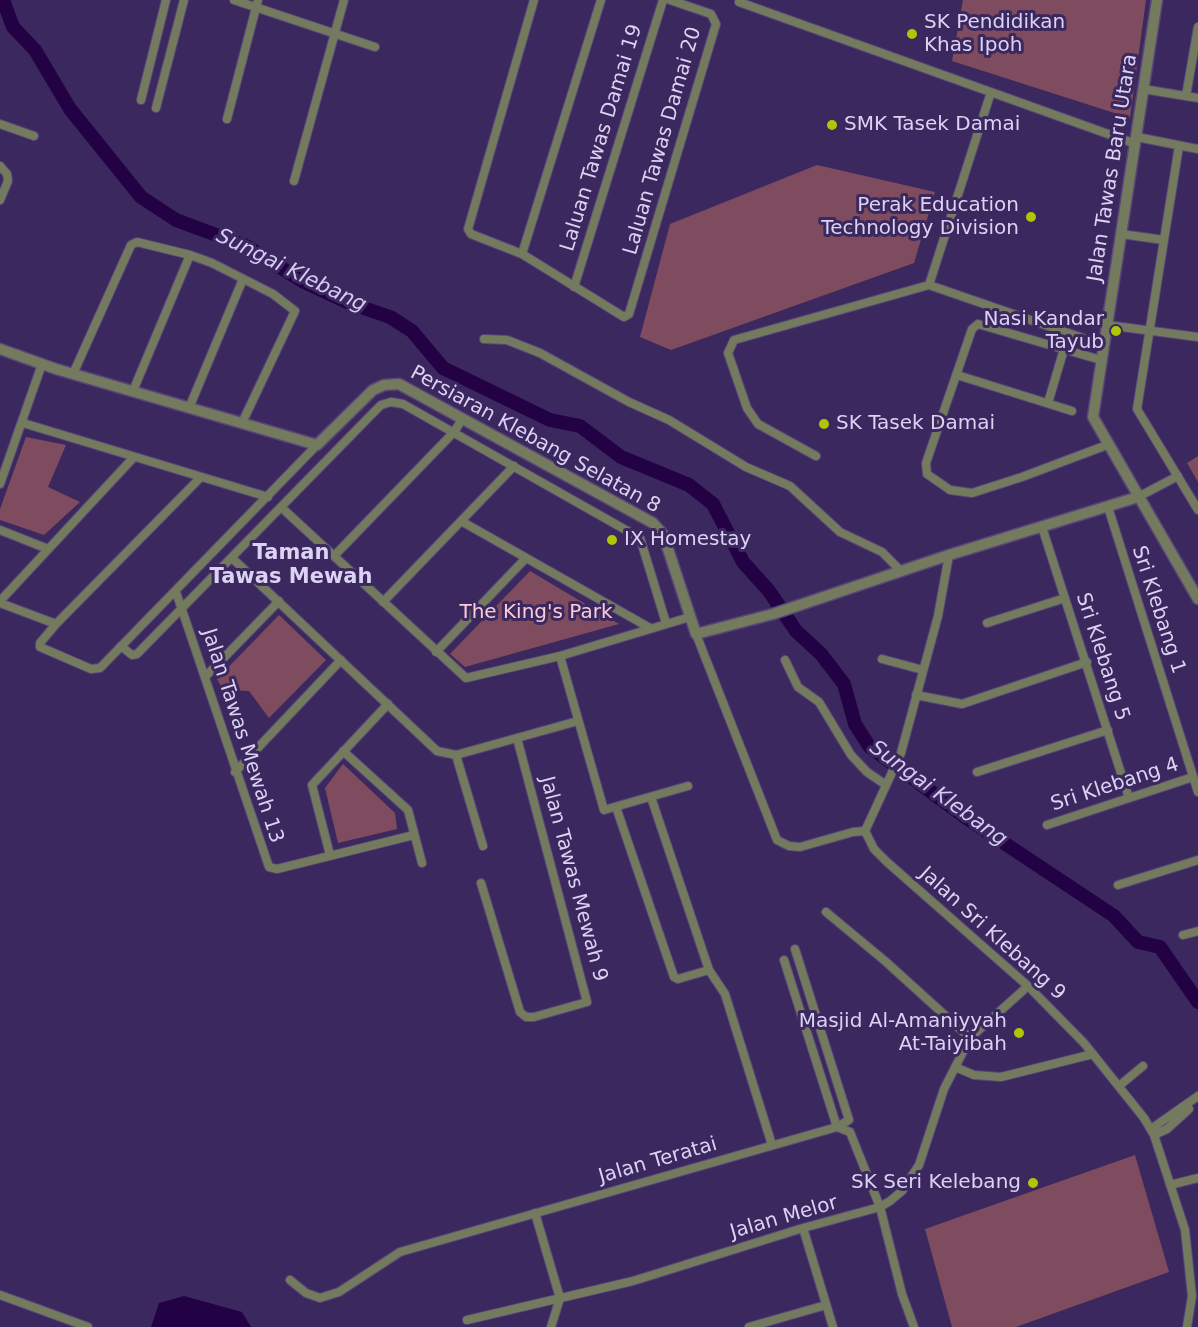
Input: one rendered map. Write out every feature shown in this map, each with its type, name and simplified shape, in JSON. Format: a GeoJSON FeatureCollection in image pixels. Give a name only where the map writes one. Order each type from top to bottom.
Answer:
{"type":"FeatureCollection","features":[{"type":"Feature","properties":{"kind":"street"},"geometry":{"type":"LineString","coordinates":[[141,100],[166,0]]}},
{"type":"Feature","properties":{"kind":"street"},"geometry":{"type":"LineString","coordinates":[[156,108],[184,0]]}},
{"type":"Feature","properties":{"kind":"street"},"geometry":{"type":"LineString","coordinates":[[234,0],[257,4],[375,47]]}},
{"type":"Feature","properties":{"kind":"street"},"geometry":{"type":"LineString","coordinates":[[294,181],[344,0]]}},
{"type":"Feature","properties":{"kind":"street"},"geometry":{"type":"LineString","coordinates":[[534,0],[468,226],[469,231],[522,254],[574,287]]}},
{"type":"Feature","properties":{"kind":"street"},"geometry":{"type":"LineString","coordinates":[[522,254],[600,0]]}},
{"type":"Feature","properties":{"kind":"street","name":"Laluan Tawas Damai 19"},"geometry":{"type":"LineString","coordinates":[[574,287],[663,0]]}},
{"type":"Feature","properties":{"kind":"street","name":"Laluan Tawas Damai 20"},"geometry":{"type":"LineString","coordinates":[[574,287],[624,317],[629,314],[716,24],[711,14],[670,0]]}},
{"type":"Feature","properties":{"kind":"street","name":"Jalan Tawas Baru Utara"},"geometry":{"type":"LineString","coordinates":[[1157,0],[1093,417],[1107,445],[1198,599]]}},
{"type":"Feature","properties":{"kind":"street"},"geometry":{"type":"LineString","coordinates":[[739,2],[1136,141],[1198,149]]}},
{"type":"Feature","properties":{"kind":"street"},"geometry":{"type":"LineString","coordinates":[[227,119],[257,4]]}},
{"type":"Feature","properties":{"kind":"street"},"geometry":{"type":"LineString","coordinates":[[1186,96],[1196,54],[1198,27]]}},
{"type":"Feature","properties":{"kind":"street"},"geometry":{"type":"LineString","coordinates":[[1143,89],[1198,98]]}},
{"type":"Feature","properties":{"kind":"street"},"geometry":{"type":"LineString","coordinates":[[929,285],[991,92]]}},
{"type":"Feature","properties":{"kind":"street"},"geometry":{"type":"LineString","coordinates":[[0,124],[34,136]]}},
{"type":"Feature","properties":{"kind":"street"},"geometry":{"type":"LineString","coordinates":[[1179,146],[1137,409],[1198,510]]}},
{"type":"Feature","properties":{"kind":"street"},"geometry":{"type":"LineString","coordinates":[[0,166],[7,174],[8,181],[0,200]]}},
{"type":"Feature","properties":{"kind":"street"},"geometry":{"type":"LineString","coordinates":[[1121,234],[1164,240]]}},
{"type":"Feature","properties":{"kind":"street"},"geometry":{"type":"LineString","coordinates":[[73,374],[130,245],[137,242],[190,255],[273,294],[295,311],[242,423]]}},
{"type":"Feature","properties":{"kind":"street"},"geometry":{"type":"LineString","coordinates":[[133,391],[190,255]]}},
{"type":"Feature","properties":{"kind":"street"},"geometry":{"type":"LineString","coordinates":[[189,408],[243,279]]}},
{"type":"Feature","properties":{"kind":"street"},"geometry":{"type":"LineString","coordinates":[[816,456],[758,424],[747,408],[728,353],[734,340],[929,285],[1103,345]]}},
{"type":"Feature","properties":{"kind":"street"},"geometry":{"type":"LineString","coordinates":[[1101,360],[978,324],[972,329],[926,463],[927,474],[950,490],[962,494],[972,493],[1107,445]]}},
{"type":"Feature","properties":{"kind":"street"},"geometry":{"type":"LineString","coordinates":[[1107,325],[1198,338]]}},
{"type":"Feature","properties":{"kind":"street"},"geometry":{"type":"LineString","coordinates":[[484,339],[507,340],[540,354],[676,424],[746,467],[790,486],[840,532],[882,552],[901,571]]}},
{"type":"Feature","properties":{"kind":"street"},"geometry":{"type":"LineString","coordinates":[[1048,403],[1064,348]]}},
{"type":"Feature","properties":{"kind":"street"},"geometry":{"type":"LineString","coordinates":[[0,349],[73,374],[317,445],[100,668],[91,669],[40,646],[56,624],[200,478]]}},
{"type":"Feature","properties":{"kind":"street"},"geometry":{"type":"LineString","coordinates":[[0,484],[42,364]]}},
{"type":"Feature","properties":{"kind":"street"},"geometry":{"type":"LineString","coordinates":[[957,375],[1072,411]]}},
{"type":"Feature","properties":{"kind":"street","name":"Persiaran Klebang Selatan 8"},"geometry":{"type":"LineString","coordinates":[[317,445],[373,390],[399,384],[653,523],[663,534],[696,634]]}},
{"type":"Feature","properties":{"kind":"street"},"geometry":{"type":"LineString","coordinates":[[121,646],[135,655],[233,559],[381,405],[391,402],[403,404],[640,538],[666,623]]}},
{"type":"Feature","properties":{"kind":"street"},"geometry":{"type":"LineString","coordinates":[[335,555],[454,432],[463,418]]}},
{"type":"Feature","properties":{"kind":"street"},"geometry":{"type":"LineString","coordinates":[[23,423],[268,497]]}},
{"type":"Feature","properties":{"kind":"street"},"geometry":{"type":"LineString","coordinates":[[56,624],[0,602],[134,457]]}},
{"type":"Feature","properties":{"kind":"street"},"geometry":{"type":"LineString","coordinates":[[383,602],[514,466]]}},
{"type":"Feature","properties":{"kind":"street"},"geometry":{"type":"LineString","coordinates":[[949,555],[942,602],[901,753],[866,831],[845,834],[800,847],[789,846],[777,840],[696,634],[773,614],[949,555],[1108,507],[1138,497],[1178,476]]}},
{"type":"Feature","properties":{"kind":"street","name":"Sri Klebang 1"},"geometry":{"type":"LineString","coordinates":[[1108,507],[1198,792]]}},
{"type":"Feature","properties":{"kind":"street"},"geometry":{"type":"LineString","coordinates":[[282,508],[463,676],[473,678],[560,656],[690,617]]}},
{"type":"Feature","properties":{"kind":"street"},"geometry":{"type":"LineString","coordinates":[[461,520],[650,628]]}},
{"type":"Feature","properties":{"kind":"street","name":"Sri Klebang 5"},"geometry":{"type":"LineString","coordinates":[[1042,526],[1130,798]]}},
{"type":"Feature","properties":{"kind":"street"},"geometry":{"type":"LineString","coordinates":[[0,530],[48,549]]}},
{"type":"Feature","properties":{"kind":"street"},"geometry":{"type":"LineString","coordinates":[[436,652],[526,558]]}},
{"type":"Feature","properties":{"kind":"street"},"geometry":{"type":"LineString","coordinates":[[233,559],[437,752],[456,755],[578,721]]}},
{"type":"Feature","properties":{"kind":"street","name":"Jalan Tawas Mewah 13"},"geometry":{"type":"LineString","coordinates":[[176,591],[269,867],[277,869],[414,835]]}},
{"type":"Feature","properties":{"kind":"street"},"geometry":{"type":"LineString","coordinates":[[987,623],[1065,598]]}},
{"type":"Feature","properties":{"kind":"street"},"geometry":{"type":"LineString","coordinates":[[206,676],[279,601]]}},
{"type":"Feature","properties":{"kind":"street"},"geometry":{"type":"LineString","coordinates":[[560,656],[604,810],[688,786]]}},
{"type":"Feature","properties":{"kind":"street"},"geometry":{"type":"LineString","coordinates":[[882,659],[923,670]]}},
{"type":"Feature","properties":{"kind":"street"},"geometry":{"type":"LineString","coordinates":[[235,771],[341,660]]}},
{"type":"Feature","properties":{"kind":"street"},"geometry":{"type":"LineString","coordinates":[[785,660],[798,687],[819,702],[851,755],[867,772],[886,785]]}},
{"type":"Feature","properties":{"kind":"street"},"geometry":{"type":"LineString","coordinates":[[916,695],[962,704],[1087,662]]}},
{"type":"Feature","properties":{"kind":"street"},"geometry":{"type":"LineString","coordinates":[[330,855],[312,785],[388,704]]}},
{"type":"Feature","properties":{"kind":"street"},"geometry":{"type":"LineString","coordinates":[[977,772],[1108,730]]}},
{"type":"Feature","properties":{"kind":"street","name":"Jalan Tawas Mewah 9"},"geometry":{"type":"LineString","coordinates":[[482,883],[520,1012],[526,1017],[588,1002],[517,738]]}},
{"type":"Feature","properties":{"kind":"street"},"geometry":{"type":"LineString","coordinates":[[343,751],[408,810],[422,863]]}},
{"type":"Feature","properties":{"kind":"street"},"geometry":{"type":"LineString","coordinates":[[456,755],[483,846]]}},
{"type":"Feature","properties":{"kind":"street","name":"Sri Klebang 4"},"geometry":{"type":"LineString","coordinates":[[1047,825],[1193,777]]}},
{"type":"Feature","properties":{"kind":"street"},"geometry":{"type":"LineString","coordinates":[[651,797],[709,970],[724,994],[772,1145]]}},
{"type":"Feature","properties":{"kind":"street"},"geometry":{"type":"LineString","coordinates":[[616,807],[674,977],[678,979],[709,970]]}},
{"type":"Feature","properties":{"kind":"street","name":"Jalan Sri Klebang 9"},"geometry":{"type":"LineString","coordinates":[[866,831],[874,849],[887,862],[1028,986],[1093,1054],[1152,1132],[1185,1230],[1194,1270],[1187,1327]]}},
{"type":"Feature","properties":{"kind":"street"},"geometry":{"type":"LineString","coordinates":[[1118,885],[1198,860]]}},
{"type":"Feature","properties":{"kind":"street"},"geometry":{"type":"LineString","coordinates":[[826,912],[885,961],[970,1038]]}},
{"type":"Feature","properties":{"kind":"street"},"geometry":{"type":"LineString","coordinates":[[1183,935],[1198,931]]}},
{"type":"Feature","properties":{"kind":"street"},"geometry":{"type":"LineString","coordinates":[[795,949],[849,1120],[837,1127]]}},
{"type":"Feature","properties":{"kind":"street"},"geometry":{"type":"LineString","coordinates":[[784,960],[837,1127]]}},
{"type":"Feature","properties":{"kind":"street","name":"Jalan Melor"},"geometry":{"type":"LineString","coordinates":[[467,1320],[633,1281],[803,1228],[880,1207],[902,1191],[919,1165],[944,1089],[970,1038],[1028,986]]}},
{"type":"Feature","properties":{"kind":"street"},"geometry":{"type":"LineString","coordinates":[[955,1067],[974,1075],[1001,1077],[1093,1054]]}},
{"type":"Feature","properties":{"kind":"street"},"geometry":{"type":"LineString","coordinates":[[1119,1086],[1143,1066]]}},
{"type":"Feature","properties":{"kind":"street"},"geometry":{"type":"LineString","coordinates":[[1152,1132],[1198,1096]]}},
{"type":"Feature","properties":{"kind":"street"},"geometry":{"type":"LineString","coordinates":[[1152,1132],[1171,1126],[1198,1101]]}},
{"type":"Feature","properties":{"kind":"street"},"geometry":{"type":"LineString","coordinates":[[837,1127],[850,1132],[880,1207],[902,1294],[914,1327]]}},
{"type":"Feature","properties":{"kind":"street","name":"Jalan Teratai"},"geometry":{"type":"LineString","coordinates":[[290,1280],[306,1293],[320,1298],[339,1292],[400,1252],[837,1127]]}},
{"type":"Feature","properties":{"kind":"street"},"geometry":{"type":"LineString","coordinates":[[1170,1185],[1198,1178]]}},
{"type":"Feature","properties":{"kind":"street"},"geometry":{"type":"LineString","coordinates":[[535,1213],[560,1298],[551,1327]]}},
{"type":"Feature","properties":{"kind":"street"},"geometry":{"type":"LineString","coordinates":[[803,1228],[833,1327]]}},
{"type":"Feature","properties":{"kind":"street"},"geometry":{"type":"LineString","coordinates":[[0,1295],[88,1327]]}},
{"type":"Feature","properties":{"kind":"street"},"geometry":{"type":"LineString","coordinates":[[749,1327],[826,1305]]}},
{"type":"Feature","properties":{"kind":"green space"},"geometry":{"type":"Polygon","coordinates":[[[963,0],[1146,0],[1130,118],[952,61],[963,0]]]}},
{"type":"Feature","properties":{"kind":"green space"},"geometry":{"type":"Polygon","coordinates":[[[817,165],[935,192],[914,263],[671,350],[640,337],[670,224],[817,165]]]}},
{"type":"Feature","properties":{"kind":"green space"},"geometry":{"type":"Polygon","coordinates":[[[26,437],[66,445],[48,487],[80,502],[44,535],[0,520],[0,509],[26,437]]]}},
{"type":"Feature","properties":{"kind":"green space"},"geometry":{"type":"Polygon","coordinates":[[[1198,456],[1198,482],[1187,463],[1198,456]]]}},
{"type":"Feature","properties":{"kind":"green space","name":"The King's Park"},"geometry":{"type":"Polygon","coordinates":[[[530,571],[619,624],[465,667],[450,654],[530,571]]]}},
{"type":"Feature","properties":{"kind":"green space"},"geometry":{"type":"Polygon","coordinates":[[[279,615],[326,660],[269,718],[249,691],[223,690],[217,679],[279,615]]]}},
{"type":"Feature","properties":{"kind":"green space"},"geometry":{"type":"Polygon","coordinates":[[[343,764],[395,813],[397,829],[338,843],[325,788],[343,764]]]}},
{"type":"Feature","properties":{"kind":"green space"},"geometry":{"type":"Polygon","coordinates":[[[1135,1155],[1169,1272],[1016,1327],[952,1327],[925,1229],[1135,1155]]]}},
{"type":"Feature","properties":{"kind":"shaded area"},"geometry":{"type":"Polygon","coordinates":[[[184,1296],[242,1312],[251,1327],[151,1327],[159,1303],[184,1296]]]}},
{"type":"Feature","properties":{"kind":"waterway","name":"Sungai Klebang"},"geometry":{"type":"LineString","coordinates":[[3,0],[13,27],[35,50],[70,109],[141,197],[176,220],[246,246],[304,282],[349,303],[390,317],[412,331],[443,368],[550,420],[580,426],[621,457],[689,485],[713,504],[743,562],[769,591],[796,631],[821,654],[844,684],[855,724],[869,746],[968,819],[1114,916],[1138,942],[1160,947],[1198,1002]]}},
{"type":"Feature","properties":{"kind":"place","name":"SK Pendidikan Khas Ipoh"},"geometry":{"type":"Point","coordinates":[912,34]}},
{"type":"Feature","properties":{"kind":"place","name":"SMK Tasek Damai"},"geometry":{"type":"Point","coordinates":[832,125]}},
{"type":"Feature","properties":{"kind":"place","name":"Perak Education Technology Division"},"geometry":{"type":"Point","coordinates":[1031,217]}},
{"type":"Feature","properties":{"kind":"place","name":"Nasi Kandar Tayub"},"geometry":{"type":"Point","coordinates":[1116,331]}},
{"type":"Feature","properties":{"kind":"place","name":"SK Tasek Damai"},"geometry":{"type":"Point","coordinates":[824,424]}},
{"type":"Feature","properties":{"kind":"place","name":"IX Homestay"},"geometry":{"type":"Point","coordinates":[612,540]}},
{"type":"Feature","properties":{"kind":"place","name":"Masjid Al-Amaniyyah At-Taiyibah"},"geometry":{"type":"Point","coordinates":[1019,1033]}},
{"type":"Feature","properties":{"kind":"place","name":"SK Seri Kelebang"},"geometry":{"type":"Point","coordinates":[1033,1183]}},
{"type":"Feature","properties":{"kind":"district","name":"Taman Tawas Mewah"},"geometry":{"type":"Point","coordinates":[291,566]}}]}
